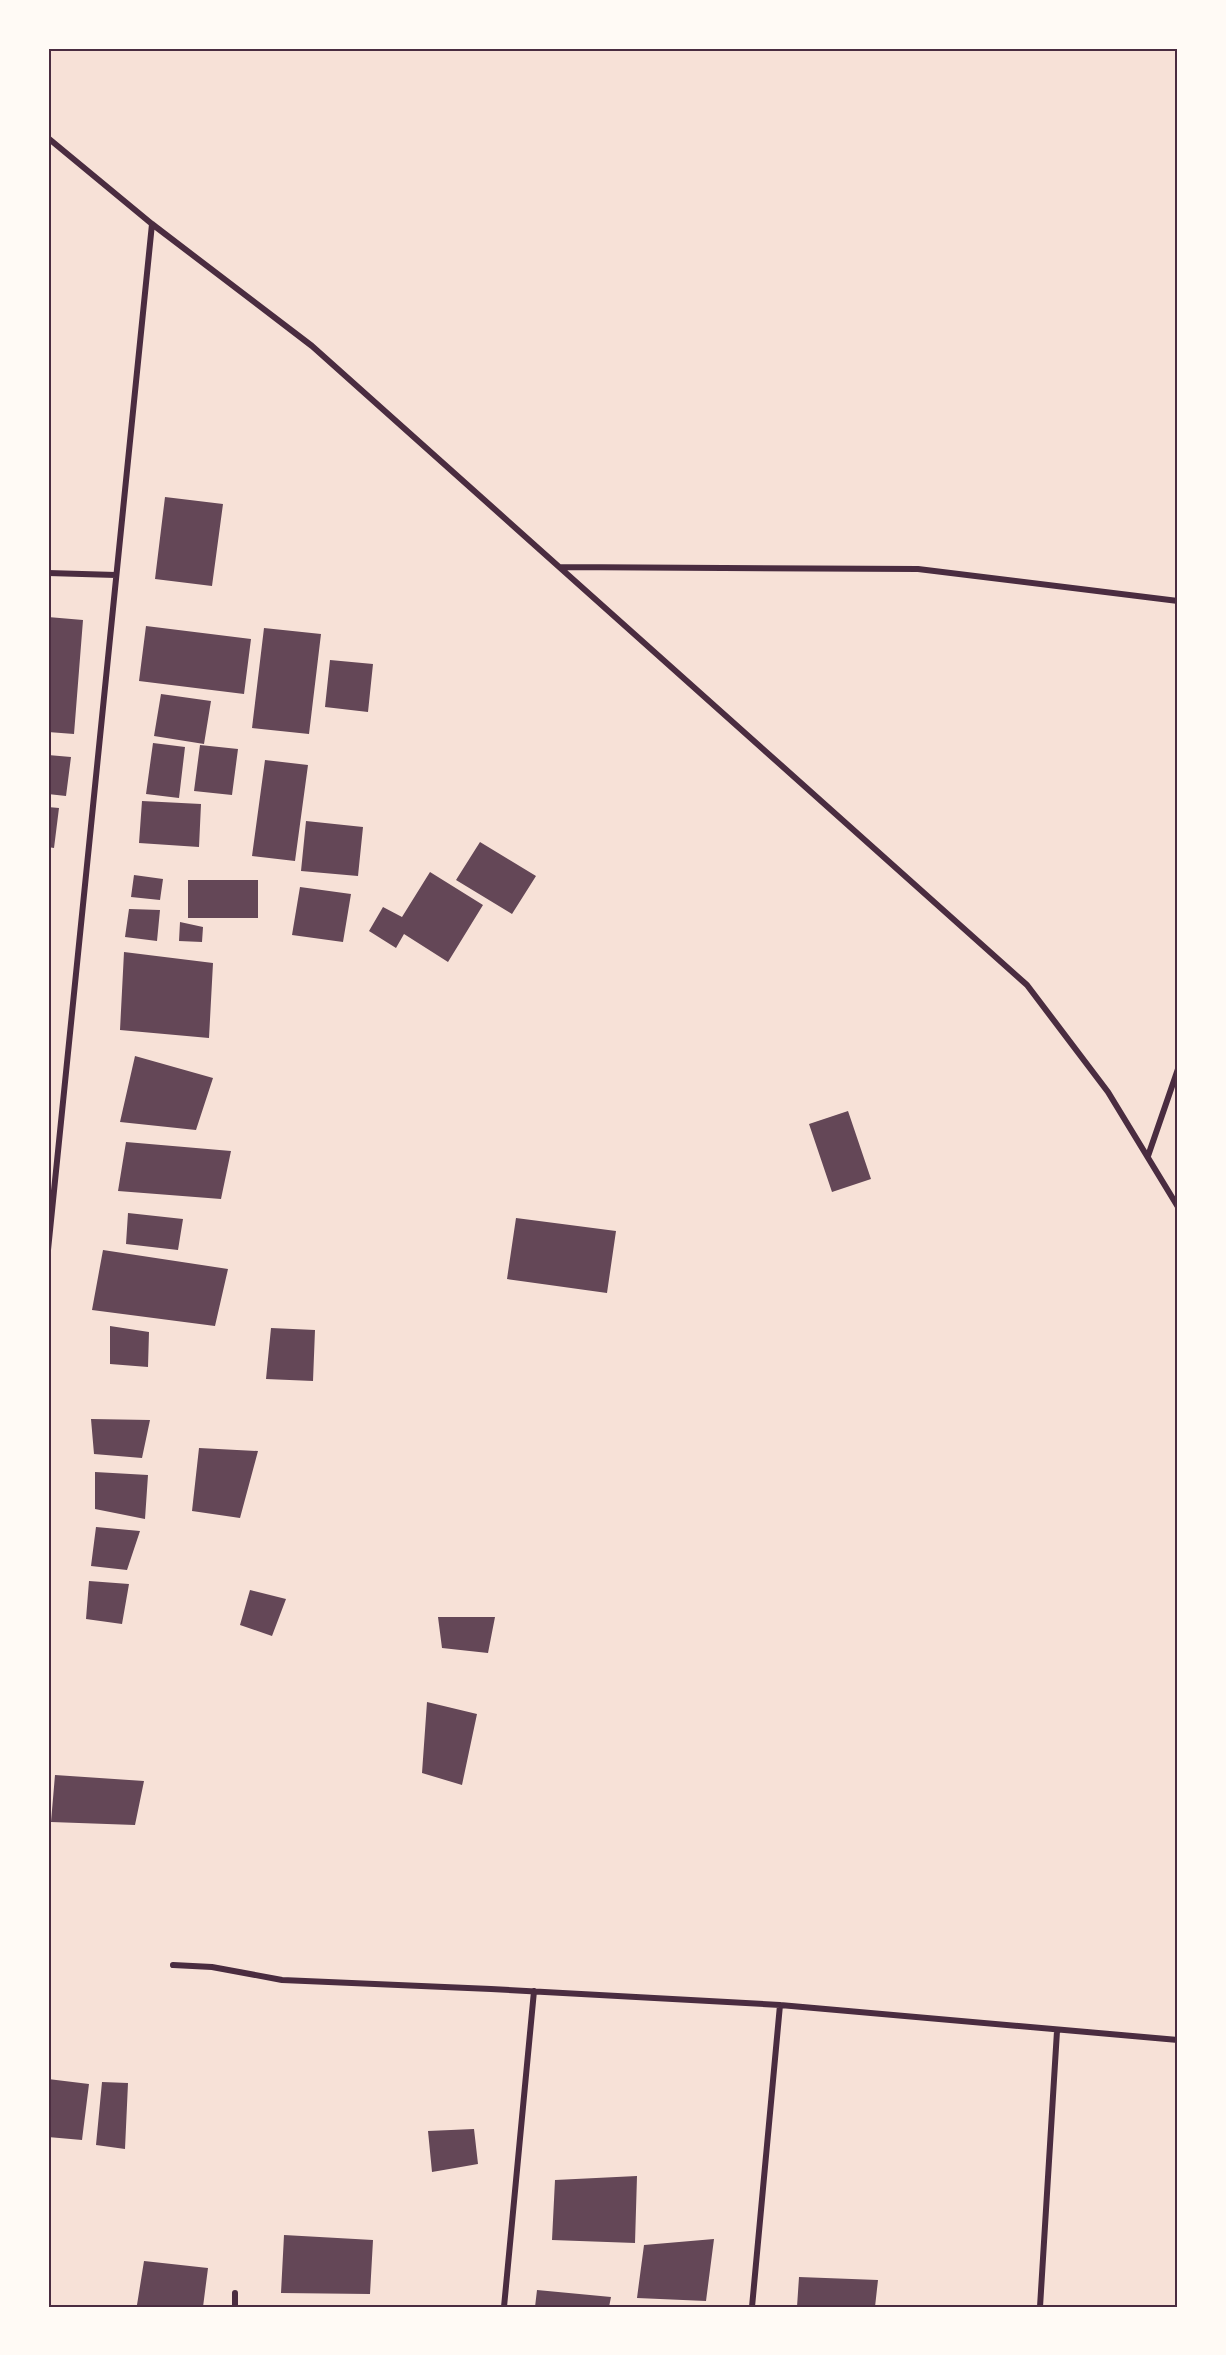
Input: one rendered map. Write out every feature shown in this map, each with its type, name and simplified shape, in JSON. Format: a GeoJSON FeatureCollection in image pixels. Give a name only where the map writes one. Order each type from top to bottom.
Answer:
{"type":"FeatureCollection","features":[{"type":"Feature","properties":{"kind":"street"},"geometry":{"type":"LineString","coordinates":[[48,138],[152,224],[312,346],[1027,985],[1108,1092],[1178,1207]]}},
{"type":"Feature","properties":{"kind":"street"},"geometry":{"type":"LineString","coordinates":[[48,1250],[152,224]]}},
{"type":"Feature","properties":{"kind":"street"},"geometry":{"type":"LineString","coordinates":[[560,567],[918,568],[1178,601]]}},
{"type":"Feature","properties":{"kind":"street"},"geometry":{"type":"LineString","coordinates":[[48,573],[116,575]]}},
{"type":"Feature","properties":{"kind":"street"},"geometry":{"type":"LineString","coordinates":[[1148,1156],[1178,1069]]}},
{"type":"Feature","properties":{"kind":"street"},"geometry":{"type":"LineString","coordinates":[[173,1965],[212,1967],[282,1980],[780,2005],[1178,2040]]}},
{"type":"Feature","properties":{"kind":"street"},"geometry":{"type":"LineString","coordinates":[[504,2307],[534,1991]]}},
{"type":"Feature","properties":{"kind":"street"},"geometry":{"type":"LineString","coordinates":[[752,2307],[780,2005]]}},
{"type":"Feature","properties":{"kind":"street"},"geometry":{"type":"LineString","coordinates":[[1040,2307],[1057,2031]]}},
{"type":"Feature","properties":{"kind":"street"},"geometry":{"type":"LineString","coordinates":[[235,2307],[236,2293]]}},
{"type":"Feature","properties":{"kind":"building"},"geometry":{"type":"Polygon","coordinates":[[[165,497],[223,504],[212,586],[155,579],[165,497]]]}},
{"type":"Feature","properties":{"kind":"building"},"geometry":{"type":"Polygon","coordinates":[[[48,617],[83,620],[74,734],[48,732],[48,617]]]}},
{"type":"Feature","properties":{"kind":"building"},"geometry":{"type":"Polygon","coordinates":[[[146,626],[251,639],[244,694],[139,681],[146,626]]]}},
{"type":"Feature","properties":{"kind":"building"},"geometry":{"type":"Polygon","coordinates":[[[264,628],[321,634],[309,734],[252,728],[264,628]]]}},
{"type":"Feature","properties":{"kind":"building"},"geometry":{"type":"Polygon","coordinates":[[[330,660],[373,664],[368,712],[325,707],[330,660]]]}},
{"type":"Feature","properties":{"kind":"building"},"geometry":{"type":"Polygon","coordinates":[[[161,694],[211,701],[204,744],[154,736],[161,694]]]}},
{"type":"Feature","properties":{"kind":"building"},"geometry":{"type":"Polygon","coordinates":[[[153,743],[185,747],[179,798],[146,794],[153,743]]]}},
{"type":"Feature","properties":{"kind":"building"},"geometry":{"type":"Polygon","coordinates":[[[200,745],[238,749],[232,795],[194,791],[200,745]]]}},
{"type":"Feature","properties":{"kind":"building"},"geometry":{"type":"Polygon","coordinates":[[[48,755],[71,757],[66,796],[48,794],[48,755]]]}},
{"type":"Feature","properties":{"kind":"building"},"geometry":{"type":"Polygon","coordinates":[[[265,760],[308,765],[295,861],[252,856],[265,760]]]}},
{"type":"Feature","properties":{"kind":"building"},"geometry":{"type":"Polygon","coordinates":[[[142,801],[201,804],[199,847],[139,843],[142,801]]]}},
{"type":"Feature","properties":{"kind":"building"},"geometry":{"type":"Polygon","coordinates":[[[48,807],[59,808],[54,848],[48,847],[48,807]]]}},
{"type":"Feature","properties":{"kind":"building"},"geometry":{"type":"Polygon","coordinates":[[[306,821],[363,827],[358,876],[301,871],[306,821]]]}},
{"type":"Feature","properties":{"kind":"building"},"geometry":{"type":"Polygon","coordinates":[[[480,842],[536,876],[512,914],[456,880],[480,842]]]}},
{"type":"Feature","properties":{"kind":"building"},"geometry":{"type":"Polygon","coordinates":[[[430,872],[483,905],[448,962],[404,934],[396,948],[369,931],[383,907],[402,917],[430,872]]]}},
{"type":"Feature","properties":{"kind":"building"},"geometry":{"type":"Polygon","coordinates":[[[134,875],[163,879],[160,900],[131,897],[134,875]]]}},
{"type":"Feature","properties":{"kind":"building"},"geometry":{"type":"Polygon","coordinates":[[[188,880],[258,880],[258,918],[188,918],[188,880]]]}},
{"type":"Feature","properties":{"kind":"building"},"geometry":{"type":"Polygon","coordinates":[[[300,887],[351,894],[343,942],[292,935],[300,887]]]}},
{"type":"Feature","properties":{"kind":"building"},"geometry":{"type":"Polygon","coordinates":[[[129,909],[160,910],[157,941],[125,937],[129,909]]]}},
{"type":"Feature","properties":{"kind":"building"},"geometry":{"type":"Polygon","coordinates":[[[180,922],[203,927],[202,942],[179,941],[180,922]]]}},
{"type":"Feature","properties":{"kind":"building"},"geometry":{"type":"Polygon","coordinates":[[[124,952],[213,963],[209,1038],[120,1030],[124,952]]]}},
{"type":"Feature","properties":{"kind":"building"},"geometry":{"type":"Polygon","coordinates":[[[135,1056],[213,1078],[196,1130],[120,1122],[135,1056]]]}},
{"type":"Feature","properties":{"kind":"building"},"geometry":{"type":"Polygon","coordinates":[[[848,1111],[871,1179],[832,1192],[809,1124],[848,1111]]]}},
{"type":"Feature","properties":{"kind":"building"},"geometry":{"type":"Polygon","coordinates":[[[126,1142],[231,1151],[221,1199],[118,1191],[126,1142]]]}},
{"type":"Feature","properties":{"kind":"building"},"geometry":{"type":"Polygon","coordinates":[[[128,1213],[183,1219],[178,1250],[126,1244],[128,1213]]]}},
{"type":"Feature","properties":{"kind":"building"},"geometry":{"type":"Polygon","coordinates":[[[516,1218],[616,1231],[607,1293],[507,1279],[516,1218]]]}},
{"type":"Feature","properties":{"kind":"building"},"geometry":{"type":"Polygon","coordinates":[[[103,1250],[228,1269],[215,1326],[92,1310],[103,1250]]]}},
{"type":"Feature","properties":{"kind":"building"},"geometry":{"type":"Polygon","coordinates":[[[110,1326],[149,1332],[148,1367],[110,1364],[110,1326]]]}},
{"type":"Feature","properties":{"kind":"building"},"geometry":{"type":"Polygon","coordinates":[[[271,1328],[315,1330],[313,1381],[266,1379],[271,1328]]]}},
{"type":"Feature","properties":{"kind":"building"},"geometry":{"type":"Polygon","coordinates":[[[91,1419],[150,1420],[142,1458],[94,1454],[91,1419]]]}},
{"type":"Feature","properties":{"kind":"building"},"geometry":{"type":"Polygon","coordinates":[[[199,1448],[258,1451],[240,1518],[192,1511],[199,1448]]]}},
{"type":"Feature","properties":{"kind":"building"},"geometry":{"type":"Polygon","coordinates":[[[95,1472],[148,1475],[145,1519],[95,1509],[95,1472]]]}},
{"type":"Feature","properties":{"kind":"building"},"geometry":{"type":"Polygon","coordinates":[[[96,1527],[140,1531],[127,1570],[91,1566],[96,1527]]]}},
{"type":"Feature","properties":{"kind":"building"},"geometry":{"type":"Polygon","coordinates":[[[89,1581],[129,1584],[122,1624],[86,1619],[89,1581]]]}},
{"type":"Feature","properties":{"kind":"building"},"geometry":{"type":"Polygon","coordinates":[[[250,1590],[286,1599],[272,1636],[240,1625],[250,1590]]]}},
{"type":"Feature","properties":{"kind":"building"},"geometry":{"type":"Polygon","coordinates":[[[438,1617],[495,1617],[488,1653],[442,1648],[438,1617]]]}},
{"type":"Feature","properties":{"kind":"building"},"geometry":{"type":"Polygon","coordinates":[[[427,1702],[477,1714],[462,1785],[422,1773],[427,1702]]]}},
{"type":"Feature","properties":{"kind":"building"},"geometry":{"type":"Polygon","coordinates":[[[55,1775],[144,1781],[135,1825],[51,1822],[55,1775]]]}},
{"type":"Feature","properties":{"kind":"building"},"geometry":{"type":"Polygon","coordinates":[[[48,2079],[89,2084],[82,2140],[48,2137],[48,2079]]]}},
{"type":"Feature","properties":{"kind":"building"},"geometry":{"type":"Polygon","coordinates":[[[102,2082],[128,2083],[125,2149],[96,2145],[102,2082]]]}},
{"type":"Feature","properties":{"kind":"building"},"geometry":{"type":"Polygon","coordinates":[[[474,2129],[478,2164],[432,2172],[428,2131],[474,2129]]]}},
{"type":"Feature","properties":{"kind":"building"},"geometry":{"type":"Polygon","coordinates":[[[637,2176],[635,2243],[552,2240],[555,2180],[637,2176]]]}},
{"type":"Feature","properties":{"kind":"building"},"geometry":{"type":"Polygon","coordinates":[[[284,2235],[373,2240],[370,2294],[281,2293],[284,2235]]]}},
{"type":"Feature","properties":{"kind":"building"},"geometry":{"type":"Polygon","coordinates":[[[714,2239],[706,2301],[637,2298],[644,2245],[714,2239]]]}},
{"type":"Feature","properties":{"kind":"building"},"geometry":{"type":"Polygon","coordinates":[[[144,2261],[208,2268],[203,2307],[137,2305],[144,2261]]]}},
{"type":"Feature","properties":{"kind":"building"},"geometry":{"type":"Polygon","coordinates":[[[799,2277],[878,2280],[875,2307],[797,2307],[799,2277]]]}},
{"type":"Feature","properties":{"kind":"building"},"geometry":{"type":"Polygon","coordinates":[[[537,2290],[611,2297],[609,2307],[535,2307],[537,2290]]]}}]}
